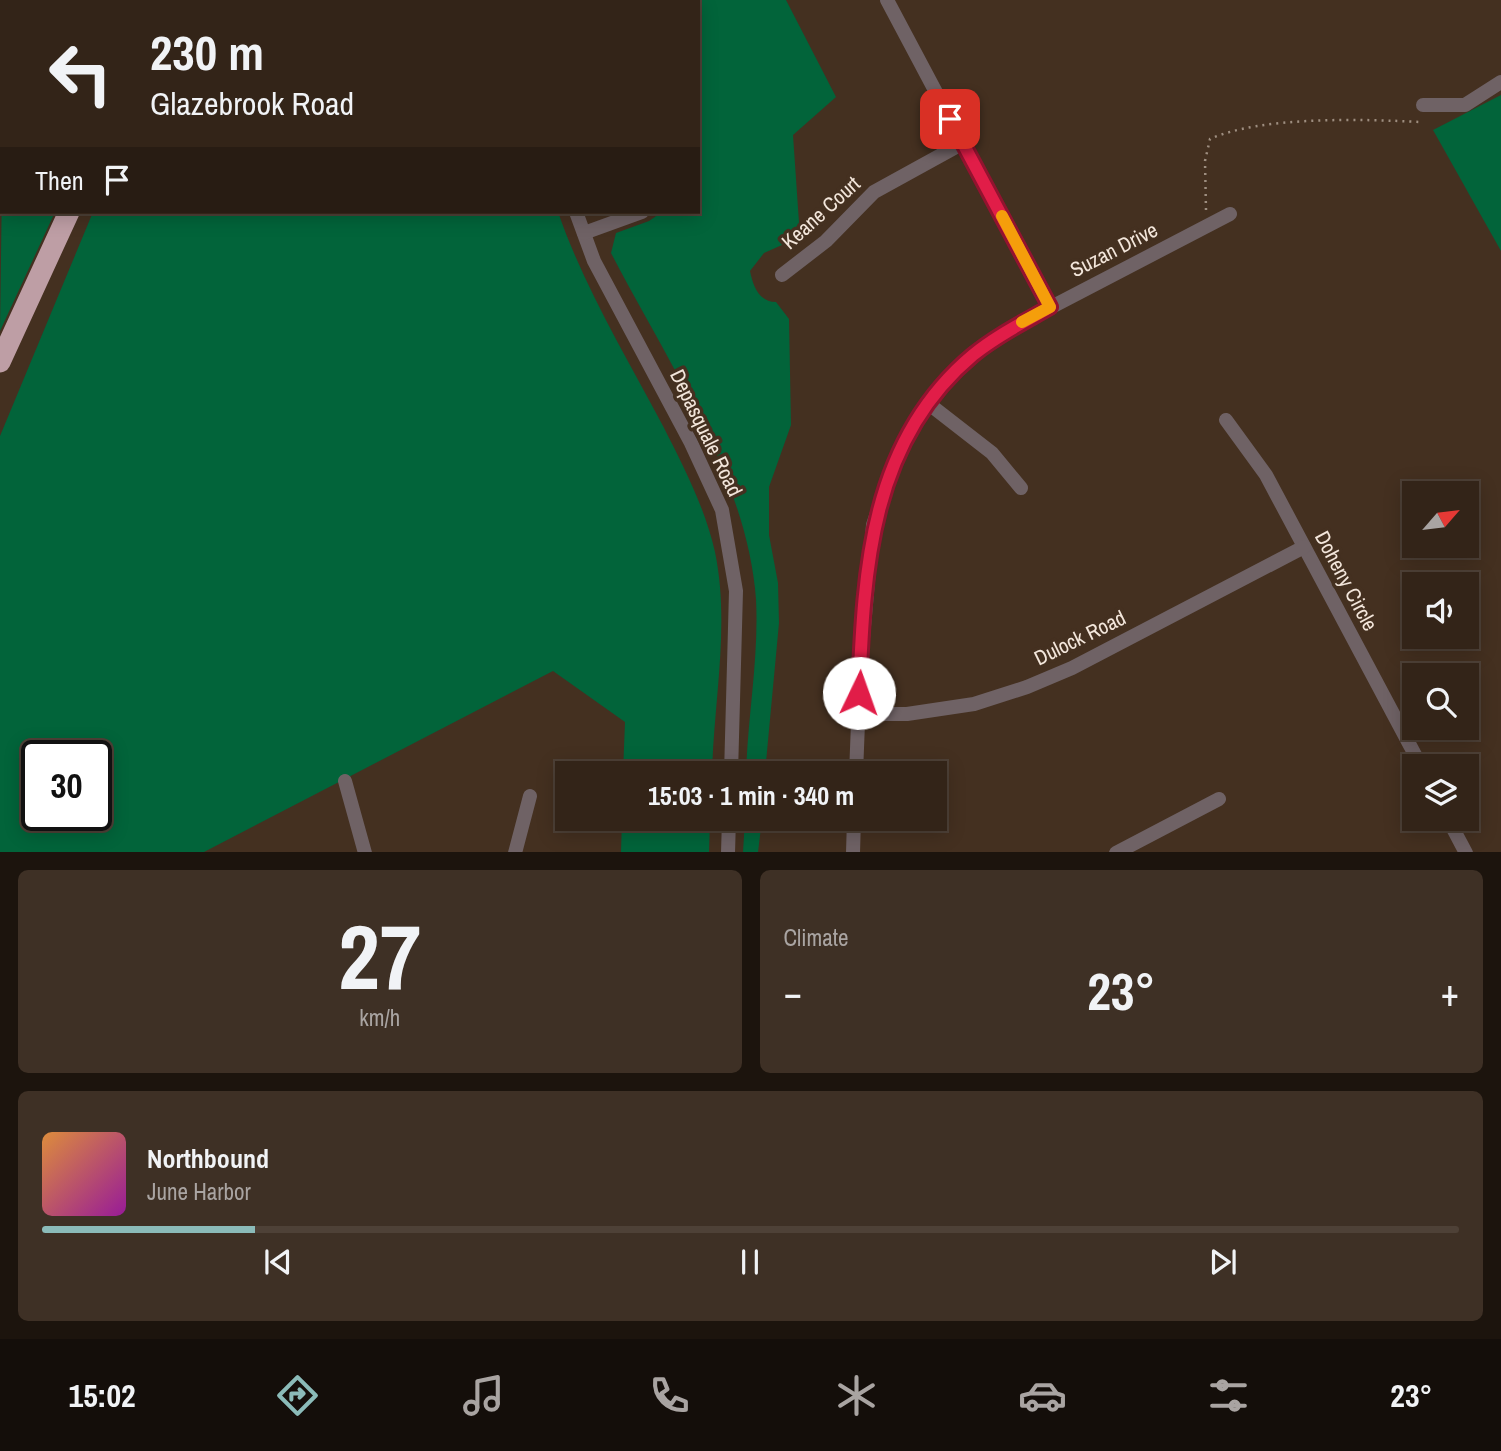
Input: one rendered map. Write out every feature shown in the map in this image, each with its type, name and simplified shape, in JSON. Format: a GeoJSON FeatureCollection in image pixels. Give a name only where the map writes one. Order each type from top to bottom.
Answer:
{"type":"FeatureCollection","features":[{"type":"Feature","properties":{"kind":"highway"},"geometry":{"type":"LineString","coordinates":[[0,362],[68,214]]}},
{"type":"Feature","properties":{"kind":"highway"},"geometry":{"type":"LineString","coordinates":[[0,370],[9,343]]}},
{"type":"Feature","properties":{"kind":"street"},"geometry":{"type":"LineString","coordinates":[[887,0],[1050,307]]}},
{"type":"Feature","properties":{"kind":"street"},"geometry":{"type":"LineString","coordinates":[[1423,105],[1465,105],[1501,82]]}},
{"type":"Feature","properties":{"kind":"street","name":"Keane Court"},"geometry":{"type":"LineString","coordinates":[[782,275],[826,241],[874,192],[963,143]]}},
{"type":"Feature","properties":{"kind":"street","name":"Depasquale Road"},"geometry":{"type":"LineString","coordinates":[[577,214],[594,261],[691,443],[722,510],[736,591],[732,761]]}},
{"type":"Feature","properties":{"kind":"street"},"geometry":{"type":"LineString","coordinates":[[584,233],[636,214]]}},
{"type":"Feature","properties":{"kind":"street","name":"Suzan Drive"},"geometry":{"type":"LineString","coordinates":[[856,761],[873,525],[890,474],[914,424],[973,355],[1015,326],[1230,214]]}},
{"type":"Feature","properties":{"kind":"street"},"geometry":{"type":"LineString","coordinates":[[929,404],[992,453],[1021,488]]}},
{"type":"Feature","properties":{"kind":"street","name":"Doheny Circle"},"geometry":{"type":"LineString","coordinates":[[1226,420],[1266,475],[1415,754]]}},
{"type":"Feature","properties":{"kind":"street","name":"Dulock Road"},"geometry":{"type":"LineString","coordinates":[[858,714],[907,714],[974,704],[1027,687],[1072,668],[1304,547]]}},
{"type":"Feature","properties":{"kind":"street"},"geometry":{"type":"LineString","coordinates":[[345,781],[365,852]]}},
{"type":"Feature","properties":{"kind":"street"},"geometry":{"type":"LineString","coordinates":[[515,852],[530,796]]}},
{"type":"Feature","properties":{"kind":"street"},"geometry":{"type":"LineString","coordinates":[[1116,852],[1219,799]]}},
{"type":"Feature","properties":{"kind":"street"},"geometry":{"type":"LineString","coordinates":[[728,852],[729,831]]}},
{"type":"Feature","properties":{"kind":"street"},"geometry":{"type":"LineString","coordinates":[[853,852],[854,831]]}},
{"type":"Feature","properties":{"kind":"street"},"geometry":{"type":"LineString","coordinates":[[1455,831],[1466,852]]}},
{"type":"Feature","properties":{"kind":"path"},"geometry":{"type":"LineString","coordinates":[[1205,227],[1208,190],[1205,160],[1210,139],[1230,130],[1345,119],[1420,122]]}},
{"type":"Feature","properties":{"kind":"green space"},"geometry":{"type":"Polygon","coordinates":[[[700,0],[786,0],[836,97],[793,135],[800,237],[764,253],[750,271],[761,296],[776,302],[789,319],[791,425],[769,487],[769,535],[778,583],[779,623],[766,761],[747,761],[756,642],[756,599],[749,554],[737,509],[701,420],[611,253],[616,233],[649,221],[659,214],[700,214],[700,0]]]}},
{"type":"Feature","properties":{"kind":"green space"},"geometry":{"type":"Polygon","coordinates":[[[1501,95],[1501,251],[1433,130],[1501,95]]]}},
{"type":"Feature","properties":{"kind":"green space"},"geometry":{"type":"Polygon","coordinates":[[[2,214],[54,214],[0,331],[2,214]]]}},
{"type":"Feature","properties":{"kind":"green space"},"geometry":{"type":"Polygon","coordinates":[[[92,214],[559,214],[593,294],[686,472],[711,536],[721,607],[712,761],[623,761],[625,722],[553,671],[204,852],[0,852],[0,436],[92,214]]]}},
{"type":"Feature","properties":{"kind":"green space"},"geometry":{"type":"Polygon","coordinates":[[[622,831],[710,831],[709,852],[621,852],[622,831]]]}},
{"type":"Feature","properties":{"kind":"green space"},"geometry":{"type":"Polygon","coordinates":[[[744,831],[761,831],[758,852],[743,852],[744,831]]]}},
{"type":"Feature","properties":{"kind":"slow traffic"},"geometry":{"type":"LineString","coordinates":[[1002,216],[1050,307],[1022,322]]}},
{"type":"Feature","properties":{"kind":"route"},"geometry":{"type":"LineString","coordinates":[[859,693],[873,525],[890,474],[914,424],[942,387],[973,355],[1015,326],[1050,307],[950,119]]}}]}
